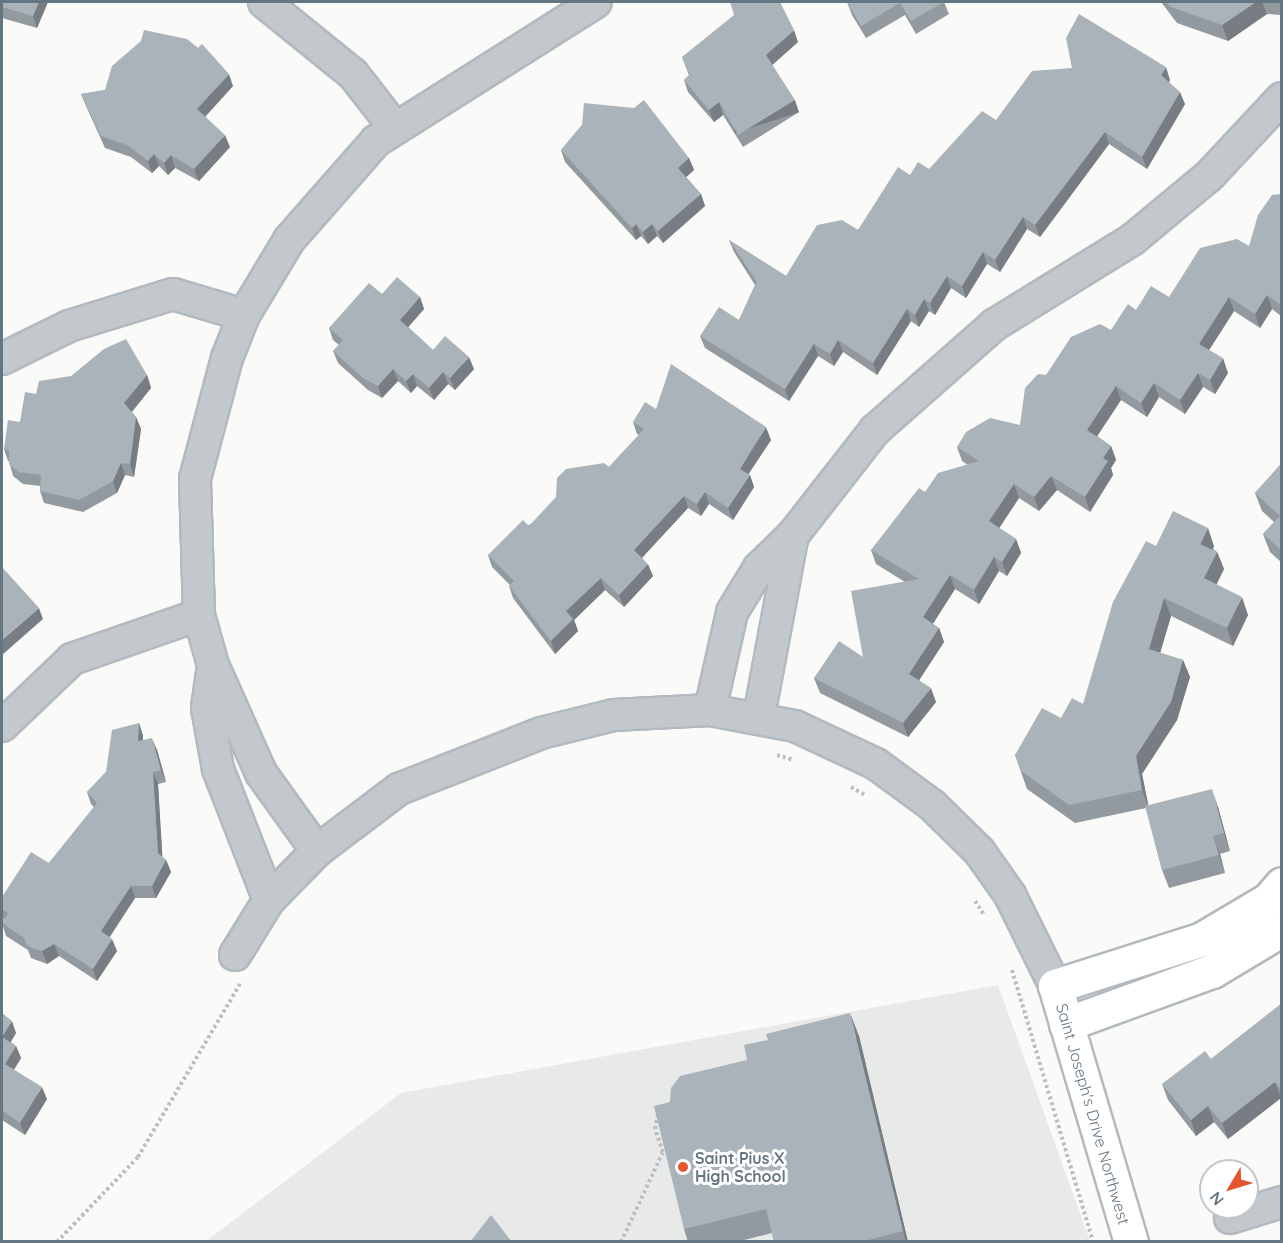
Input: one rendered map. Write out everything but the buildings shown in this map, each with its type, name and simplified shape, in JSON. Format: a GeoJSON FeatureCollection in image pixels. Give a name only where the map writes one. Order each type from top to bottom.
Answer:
{"type":"FeatureCollection","features":[{"type":"Feature","properties":{"kind":"street"},"geometry":{"type":"LineString","coordinates":[[264,2],[353,74],[395,128]]}},
{"type":"Feature","properties":{"kind":"street"},"geometry":{"type":"LineString","coordinates":[[317,851],[265,781],[213,665],[199,615],[195,479],[226,358],[244,315],[289,240],[376,141],[596,2]]}},
{"type":"Feature","properties":{"kind":"street"},"geometry":{"type":"LineString","coordinates":[[710,710],[732,612],[759,568],[793,535],[875,430],[994,325],[1133,239],[1209,176],[1281,98]]}},
{"type":"Feature","properties":{"kind":"street"},"geometry":{"type":"LineString","coordinates":[[2,359],[69,326],[173,294],[244,315]]}},
{"type":"Feature","properties":{"kind":"street"},"geometry":{"type":"LineString","coordinates":[[759,716],[793,535]]}},
{"type":"Feature","properties":{"kind":"street"},"geometry":{"type":"LineString","coordinates":[[2,726],[72,659],[199,615]]}},
{"type":"Feature","properties":{"kind":"street"},"geometry":{"type":"LineString","coordinates":[[213,665],[207,708],[218,769],[269,900]]}},
{"type":"Feature","properties":{"kind":"street"},"geometry":{"type":"LineString","coordinates":[[241,963],[269,900],[317,851],[399,789],[542,733],[614,715],[710,710],[759,716],[795,726],[876,764],[932,805],[979,851],[1010,895],[1055,986],[1203,939],[1268,900],[1281,884]]}},
{"type":"Feature","properties":{"kind":"street"},"geometry":{"type":"LineString","coordinates":[[1066,1024],[1212,971],[1281,929]]}},
{"type":"Feature","properties":{"kind":"street","name":"Saint Joseph's Drive Northwest"},"geometry":{"type":"LineString","coordinates":[[1055,986],[1131,1242]]}},
{"type":"Feature","properties":{"kind":"street"},"geometry":{"type":"LineString","coordinates":[[1259,1209],[1281,1202]]}},
{"type":"Feature","properties":{"kind":"path"},"geometry":{"type":"LineString","coordinates":[[770,753],[804,764]]}},
{"type":"Feature","properties":{"kind":"path"},"geometry":{"type":"LineString","coordinates":[[845,784],[875,801]]}},
{"type":"Feature","properties":{"kind":"path"},"geometry":{"type":"LineString","coordinates":[[969,891],[986,918]]}},
{"type":"Feature","properties":{"kind":"path"},"geometry":{"type":"LineString","coordinates":[[1006,958],[1093,1242]]}},
{"type":"Feature","properties":{"kind":"path"},"geometry":{"type":"LineString","coordinates":[[57,1242],[138,1157],[174,1104],[241,963]]}},
{"type":"Feature","properties":{"kind":"path"},"geometry":{"type":"LineString","coordinates":[[621,1242],[663,1152],[655,1129],[665,1105]]}},
{"type":"Feature","properties":{"kind":"shaded area","name":"Saint Pius X High School"},"geometry":{"type":"Polygon","coordinates":[[[998,985],[1090,1241],[205,1242],[401,1093],[998,985]]]}},
{"type":"Feature","properties":{"kind":"place","name":"Saint Pius X High School"},"geometry":{"type":"Point","coordinates":[683,1167]}}]}
